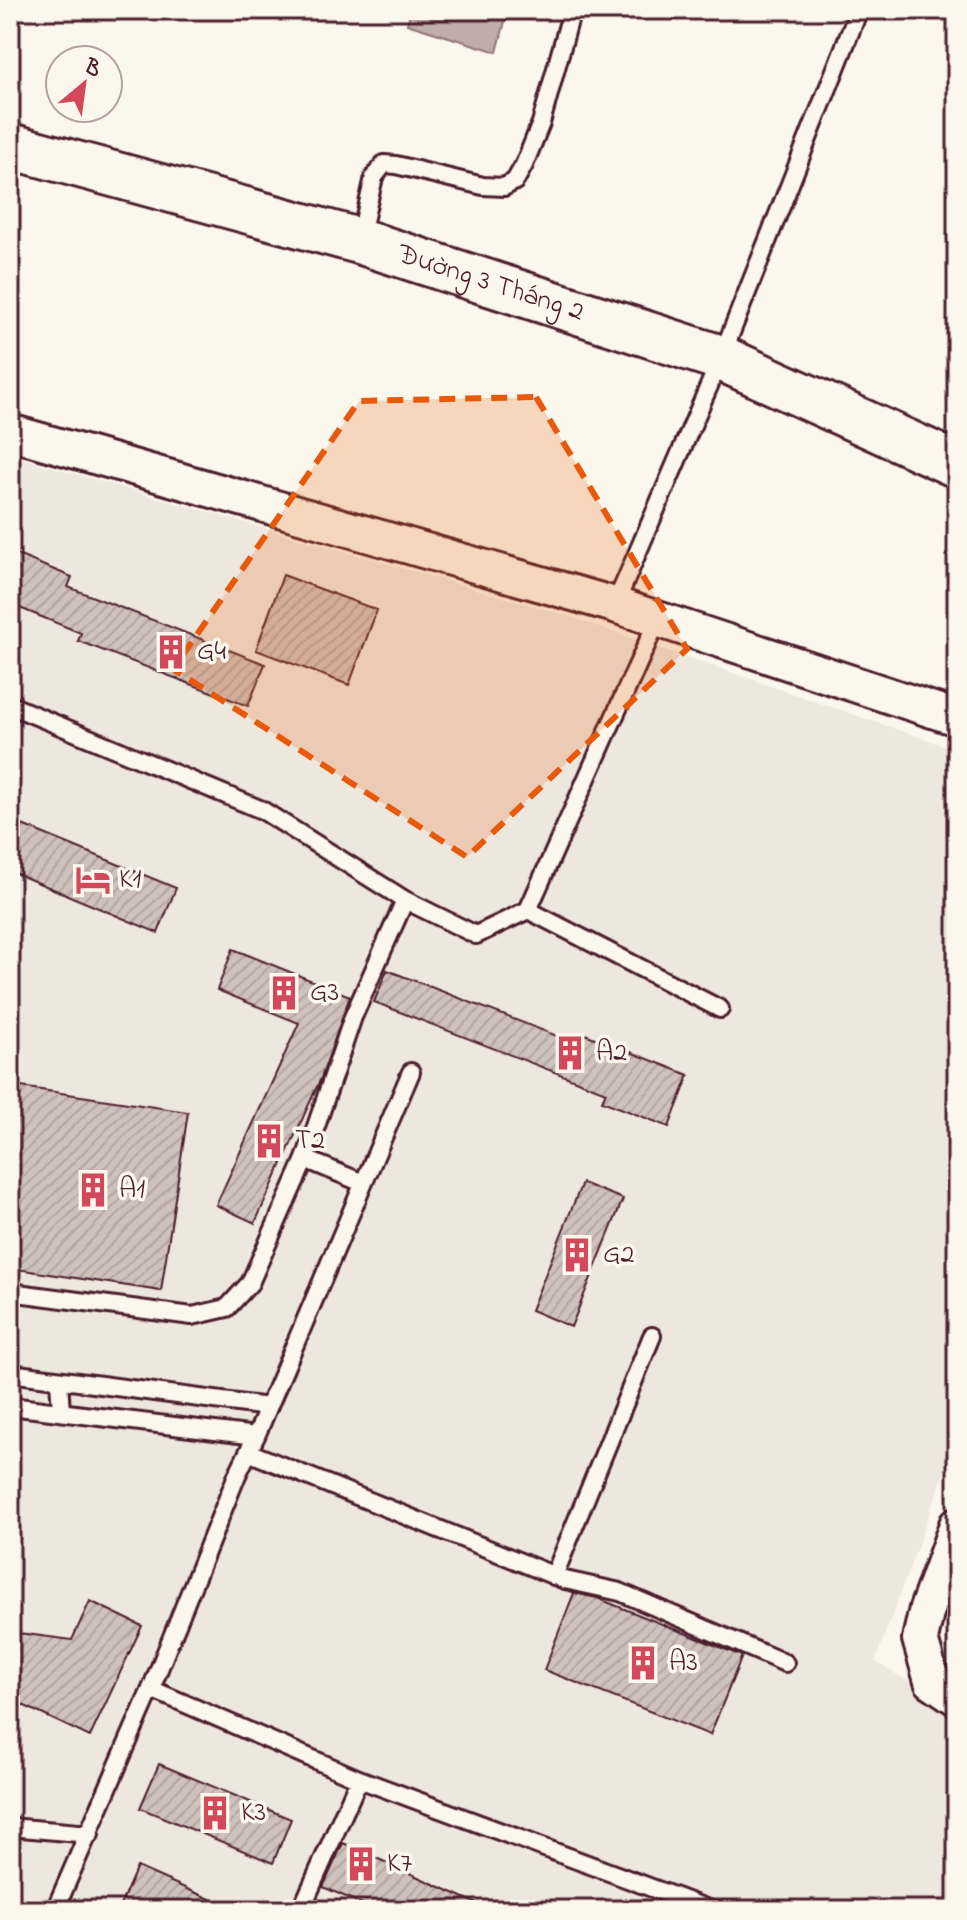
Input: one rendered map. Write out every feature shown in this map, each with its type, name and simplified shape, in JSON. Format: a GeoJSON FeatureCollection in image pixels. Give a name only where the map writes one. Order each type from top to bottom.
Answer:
{"type":"FeatureCollection","features":[{"type":"Feature","properties":{"kind":"street","name":"Đường 3 Tháng 2"},"geometry":{"type":"LineString","coordinates":[[10,146],[359,241],[721,358],[957,465]]}},
{"type":"Feature","properties":{"kind":"street"},"geometry":{"type":"LineString","coordinates":[[10,432],[615,605],[957,718]]}},
{"type":"Feature","properties":{"kind":"street"},"geometry":{"type":"LineString","coordinates":[[957,1525],[927,1609],[920,1639],[932,1681],[957,1698]]}},
{"type":"Feature","properties":{"kind":"lane"},"geometry":{"type":"LineString","coordinates":[[359,241],[374,177],[384,164],[483,186],[504,187],[515,181],[541,123],[572,10]]}},
{"type":"Feature","properties":{"kind":"lane"},"geometry":{"type":"LineString","coordinates":[[615,605],[721,358],[859,10]]}},
{"type":"Feature","properties":{"kind":"lane"},"geometry":{"type":"LineString","coordinates":[[10,705],[262,810],[405,900],[476,935],[528,910],[658,619]]}},
{"type":"Feature","properties":{"kind":"lane"},"geometry":{"type":"LineString","coordinates":[[10,1292],[192,1316],[227,1308],[250,1283],[305,1159],[353,1017],[405,900]]}},
{"type":"Feature","properties":{"kind":"lane"},"geometry":{"type":"LineString","coordinates":[[528,910],[720,1009]]}},
{"type":"Feature","properties":{"kind":"lane"},"geometry":{"type":"LineString","coordinates":[[55,1910],[151,1689],[237,1475],[411,1072]]}},
{"type":"Feature","properties":{"kind":"lane"},"geometry":{"type":"LineString","coordinates":[[305,1159],[363,1183]]}},
{"type":"Feature","properties":{"kind":"lane"},"geometry":{"type":"LineString","coordinates":[[554,1576],[652,1336]]}},
{"type":"Feature","properties":{"kind":"lane"},"geometry":{"type":"LineString","coordinates":[[10,1373],[268,1407]]}},
{"type":"Feature","properties":{"kind":"lane"},"geometry":{"type":"LineString","coordinates":[[59,1380],[61,1412]]}},
{"type":"Feature","properties":{"kind":"lane"},"geometry":{"type":"LineString","coordinates":[[10,1406],[256,1436]]}},
{"type":"Feature","properties":{"kind":"lane"},"geometry":{"type":"LineString","coordinates":[[248,1452],[554,1576],[620,1592],[785,1663]]}},
{"type":"Feature","properties":{"kind":"lane"},"geometry":{"type":"LineString","coordinates":[[151,1689],[359,1779],[711,1910]]}},
{"type":"Feature","properties":{"kind":"lane"},"geometry":{"type":"LineString","coordinates":[[301,1910],[359,1779]]}},
{"type":"Feature","properties":{"kind":"lane"},"geometry":{"type":"LineString","coordinates":[[10,1827],[90,1834]]}},
{"type":"Feature","properties":{"kind":"highlighted area"},"geometry":{"type":"Polygon","coordinates":[[[536,397],[687,649],[467,857],[173,669],[359,401],[536,397]]]}},
{"type":"Feature","properties":{"kind":"shaded area"},"geometry":{"type":"Polygon","coordinates":[[[411,10],[508,10],[497,52],[407,24],[411,10]]]}},
{"type":"Feature","properties":{"kind":"shaded area"},"geometry":{"type":"Polygon","coordinates":[[[10,455],[555,612],[957,750],[957,1438],[875,1662],[957,1708],[957,1910],[10,1910],[10,455]]]}},
{"type":"Feature","properties":{"kind":"building","name":"G4"},"geometry":{"type":"Polygon","coordinates":[[[10,552],[72,577],[68,587],[265,664],[248,706],[78,641],[81,633],[10,604],[10,552]]]}},
{"type":"Feature","properties":{"kind":"building"},"geometry":{"type":"Polygon","coordinates":[[[283,575],[377,610],[349,685],[256,650],[283,575]]]}},
{"type":"Feature","properties":{"kind":"building","name":"K1"},"geometry":{"type":"Polygon","coordinates":[[[10,820],[176,888],[158,933],[10,871],[10,820]]]}},
{"type":"Feature","properties":{"kind":"building"},"geometry":{"type":"Polygon","coordinates":[[[233,949],[350,996],[321,1078],[255,1223],[216,1205],[299,1023],[217,990],[233,949]]]}},
{"type":"Feature","properties":{"kind":"building","name":"A2"},"geometry":{"type":"Polygon","coordinates":[[[387,970],[580,1045],[585,1034],[689,1075],[669,1127],[602,1101],[606,1092],[374,1002],[387,970]]]}},
{"type":"Feature","properties":{"kind":"building","name":"A1"},"geometry":{"type":"Polygon","coordinates":[[[21,1087],[188,1112],[161,1291],[10,1268],[10,1094],[20,1095],[21,1087]]]}},
{"type":"Feature","properties":{"kind":"building","name":"G2"},"geometry":{"type":"Polygon","coordinates":[[[582,1183],[623,1199],[571,1327],[531,1310],[582,1183]]]}},
{"type":"Feature","properties":{"kind":"building","name":"A3"},"geometry":{"type":"Polygon","coordinates":[[[574,1593],[597,1598],[742,1656],[710,1735],[544,1670],[574,1593]]]}},
{"type":"Feature","properties":{"kind":"building"},"geometry":{"type":"Polygon","coordinates":[[[90,1601],[142,1626],[90,1737],[10,1699],[10,1632],[72,1640],[90,1601]]]}},
{"type":"Feature","properties":{"kind":"building","name":"K3"},"geometry":{"type":"Polygon","coordinates":[[[159,1764],[291,1819],[273,1863],[140,1808],[159,1764]]]}},
{"type":"Feature","properties":{"kind":"building","name":"K7"},"geometry":{"type":"Polygon","coordinates":[[[343,1843],[491,1910],[376,1910],[323,1887],[343,1843]]]}},
{"type":"Feature","properties":{"kind":"building"},"geometry":{"type":"Polygon","coordinates":[[[137,1867],[235,1910],[118,1910],[137,1867]]]}},
{"type":"Feature","properties":{"kind":"place","name":"G4"},"geometry":{"type":"Point","coordinates":[171,652]}},
{"type":"Feature","properties":{"kind":"place","name":"K1"},"geometry":{"type":"Point","coordinates":[93,880]}},
{"type":"Feature","properties":{"kind":"place","name":"G3"},"geometry":{"type":"Point","coordinates":[284,993]}},
{"type":"Feature","properties":{"kind":"place","name":"A2"},"geometry":{"type":"Point","coordinates":[570,1053]}},
{"type":"Feature","properties":{"kind":"place","name":"T2"},"geometry":{"type":"Point","coordinates":[269,1141]}},
{"type":"Feature","properties":{"kind":"place","name":"A1"},"geometry":{"type":"Point","coordinates":[93,1190]}},
{"type":"Feature","properties":{"kind":"place","name":"G2"},"geometry":{"type":"Point","coordinates":[577,1255]}},
{"type":"Feature","properties":{"kind":"place","name":"A3"},"geometry":{"type":"Point","coordinates":[643,1663]}},
{"type":"Feature","properties":{"kind":"place","name":"K3"},"geometry":{"type":"Point","coordinates":[215,1813]}},
{"type":"Feature","properties":{"kind":"place","name":"K7"},"geometry":{"type":"Point","coordinates":[361,1864]}}]}
